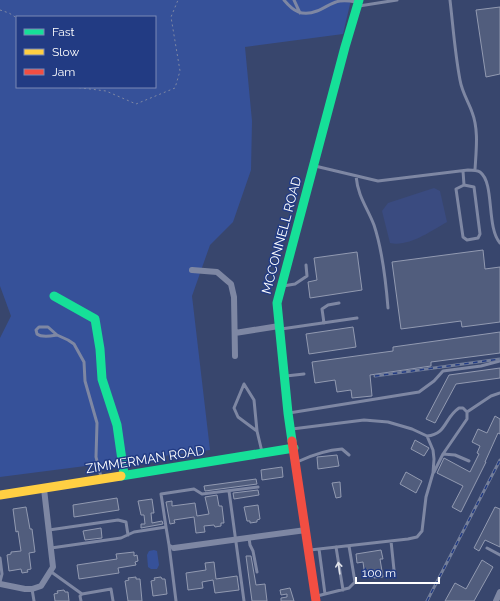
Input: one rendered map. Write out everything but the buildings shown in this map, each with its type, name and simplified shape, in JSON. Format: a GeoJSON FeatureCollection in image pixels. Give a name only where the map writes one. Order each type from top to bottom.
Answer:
{"type":"FeatureCollection","features":[{"type":"Feature","properties":{"kind":"street","name":"MCCONNELL ROAD"},"geometry":{"type":"LineString","coordinates":[[315,599],[288,413],[277,303],[358,3]]}},
{"type":"Feature","properties":{"kind":"street"},"geometry":{"type":"LineString","coordinates":[[192,270],[217,272],[231,284],[234,297],[235,356]]}},
{"type":"Feature","properties":{"kind":"street"},"geometry":{"type":"LineString","coordinates":[[54,296],[95,319],[100,350],[102,380],[117,425],[124,474]]}},
{"type":"Feature","properties":{"kind":"street"},"geometry":{"type":"LineString","coordinates":[[235,333],[279,328]]}},
{"type":"Feature","properties":{"kind":"street","name":"ZIMMERMAN ROAD"},"geometry":{"type":"LineString","coordinates":[[0,495],[294,448]]}},
{"type":"Feature","properties":{"kind":"street"},"geometry":{"type":"LineString","coordinates":[[0,583],[25,590],[32,589],[41,586],[53,567],[44,489]]}},
{"type":"Feature","properties":{"kind":"street"},"geometry":{"type":"LineString","coordinates":[[172,546],[236,540],[306,530]]}},
{"type":"Feature","properties":{"kind":"street"},"geometry":{"type":"LineString","coordinates":[[496,601],[500,592]]}},
{"type":"Feature","properties":{"kind":"lane"},"geometry":{"type":"LineString","coordinates":[[284,0],[292,9],[300,13],[316,12],[340,1],[346,0],[358,3],[397,0]]}},
{"type":"Feature","properties":{"kind":"lane"},"geometry":{"type":"LineString","coordinates":[[294,0],[300,13]]}},
{"type":"Feature","properties":{"kind":"lane"},"geometry":{"type":"LineString","coordinates":[[450,0],[460,78],[464,95],[473,112],[476,138],[475,170]]}},
{"type":"Feature","properties":{"kind":"lane"},"geometry":{"type":"LineString","coordinates":[[313,166],[378,181],[462,171],[475,170],[480,172],[484,176],[488,189],[493,230],[497,240],[500,243]]}},
{"type":"Feature","properties":{"kind":"lane"},"geometry":{"type":"LineString","coordinates":[[462,171],[464,185]]}},
{"type":"Feature","properties":{"kind":"lane"},"geometry":{"type":"LineString","coordinates":[[356,176],[357,188],[374,225],[379,245],[388,308]]}},
{"type":"Feature","properties":{"kind":"lane"},"geometry":{"type":"LineString","coordinates":[[464,185],[474,187],[480,234],[478,238],[468,240],[463,237],[456,189],[464,185]]}},
{"type":"Feature","properties":{"kind":"lane"},"geometry":{"type":"LineString","coordinates":[[281,286],[295,284],[307,276],[306,265]]}},
{"type":"Feature","properties":{"kind":"lane"},"geometry":{"type":"LineString","coordinates":[[324,323],[322,309],[328,305],[339,303]]}},
{"type":"Feature","properties":{"kind":"lane"},"geometry":{"type":"LineString","coordinates":[[279,328],[357,318]]}},
{"type":"Feature","properties":{"kind":"lane"},"geometry":{"type":"LineString","coordinates":[[57,335],[38,336],[36,334],[36,330],[39,327],[48,327],[57,335],[74,344],[84,362],[85,381],[97,423],[96,457],[102,478]]}},
{"type":"Feature","properties":{"kind":"lane"},"geometry":{"type":"LineString","coordinates":[[288,413],[419,392],[434,381],[443,371],[481,366],[500,361]]}},
{"type":"Feature","properties":{"kind":"lane"},"geometry":{"type":"LineString","coordinates":[[285,376],[304,374]]}},
{"type":"Feature","properties":{"kind":"lane"},"geometry":{"type":"LineString","coordinates":[[257,431],[238,417],[234,408],[244,384],[254,400],[257,431],[262,453]]}},
{"type":"Feature","properties":{"kind":"lane"},"geometry":{"type":"LineString","coordinates":[[467,412],[491,396],[500,394]]}},
{"type":"Feature","properties":{"kind":"lane"},"geometry":{"type":"LineString","coordinates":[[291,430],[364,420],[388,422],[412,429],[427,436],[435,435],[440,431],[454,411],[459,408],[463,408],[467,412],[467,419],[443,454],[433,473],[426,497],[422,531],[417,537],[309,550]]}},
{"type":"Feature","properties":{"kind":"lane"},"geometry":{"type":"LineString","coordinates":[[427,436],[433,450],[433,473]]}},
{"type":"Feature","properties":{"kind":"lane"},"geometry":{"type":"LineString","coordinates":[[296,462],[319,452],[336,449],[342,449],[349,455]]}},
{"type":"Feature","properties":{"kind":"lane"},"geometry":{"type":"LineString","coordinates":[[443,454],[455,455],[469,462]]}},
{"type":"Feature","properties":{"kind":"lane"},"geometry":{"type":"LineString","coordinates":[[176,601],[172,546],[166,527],[160,494],[194,489],[202,494],[258,487]]}},
{"type":"Feature","properties":{"kind":"lane"},"geometry":{"type":"LineString","coordinates":[[229,491],[244,601]]}},
{"type":"Feature","properties":{"kind":"lane"},"geometry":{"type":"LineString","coordinates":[[49,530],[118,520],[126,522],[128,534]]}},
{"type":"Feature","properties":{"kind":"lane"},"geometry":{"type":"LineString","coordinates":[[51,548],[122,538],[134,532],[166,527]]}},
{"type":"Feature","properties":{"kind":"lane"},"geometry":{"type":"LineString","coordinates":[[249,538],[257,572]]}},
{"type":"Feature","properties":{"kind":"lane"},"geometry":{"type":"LineString","coordinates":[[391,541],[394,570]]}},
{"type":"Feature","properties":{"kind":"lane"},"geometry":{"type":"LineString","coordinates":[[315,599],[325,594],[349,588],[355,582],[349,546]]}},
{"type":"Feature","properties":{"kind":"lane"},"geometry":{"type":"LineString","coordinates":[[336,547],[343,590]]}},
{"type":"Feature","properties":{"kind":"lane"},"geometry":{"type":"LineString","coordinates":[[487,548],[500,555]]}},
{"type":"Feature","properties":{"kind":"lane"},"geometry":{"type":"LineString","coordinates":[[319,549],[325,594]]}},
{"type":"Feature","properties":{"kind":"lane"},"geometry":{"type":"LineString","coordinates":[[0,558],[2,574],[0,583]]}},
{"type":"Feature","properties":{"kind":"lane"},"geometry":{"type":"LineString","coordinates":[[50,571],[82,594],[111,589],[113,601]]}},
{"type":"Feature","properties":{"kind":"lane"},"geometry":{"type":"LineString","coordinates":[[32,589],[34,601]]}},
{"type":"Feature","properties":{"kind":"lane"},"geometry":{"type":"LineString","coordinates":[[81,601],[80,596],[82,594]]}},
{"type":"Feature","properties":{"kind":"path"},"geometry":{"type":"LineString","coordinates":[[82,88],[106,91],[136,104],[175,88],[180,71],[171,17],[178,0]]}},
{"type":"Feature","properties":{"kind":"path"},"geometry":{"type":"LineString","coordinates":[[0,10],[16,17]]}},
{"type":"Feature","properties":{"kind":"shaded area"},"geometry":{"type":"Polygon","coordinates":[[[0,0],[351,0],[343,34],[245,47],[252,121],[251,170],[233,222],[210,245],[192,296],[210,450],[0,477],[0,338],[11,316],[0,286],[0,0]]]}},
{"type":"Feature","properties":{"kind":"shaded area"},"geometry":{"type":"Polygon","coordinates":[[[434,188],[440,191],[447,222],[427,234],[405,243],[390,243],[382,211],[388,203],[434,188]]]}},
{"type":"Feature","properties":{"kind":"shaded area"},"geometry":{"type":"Polygon","coordinates":[[[149,551],[157,551],[159,565],[157,569],[151,569],[148,567],[147,555],[149,551]]]}},
{"type":"Feature","properties":{"kind":"railway"},"geometry":{"type":"LineString","coordinates":[[375,376],[500,359]]}},
{"type":"Feature","properties":{"kind":"railway"},"geometry":{"type":"LineString","coordinates":[[427,601],[500,460]]}},
{"type":"Feature","properties":{"kind":"traffic: fast"},"geometry":{"type":"LineString","coordinates":[[292,441],[277,303],[345,47],[359,0]]}},
{"type":"Feature","properties":{"kind":"traffic: fast"},"geometry":{"type":"LineString","coordinates":[[54,296],[95,319],[100,349],[102,379],[117,425],[124,474]]}},
{"type":"Feature","properties":{"kind":"traffic: fast"},"geometry":{"type":"LineString","coordinates":[[121,476],[294,448]]}},
{"type":"Feature","properties":{"kind":"traffic: slow"},"geometry":{"type":"LineString","coordinates":[[0,495],[121,476]]}},
{"type":"Feature","properties":{"kind":"traffic: jam"},"geometry":{"type":"LineString","coordinates":[[292,441],[316,601]]}}]}
